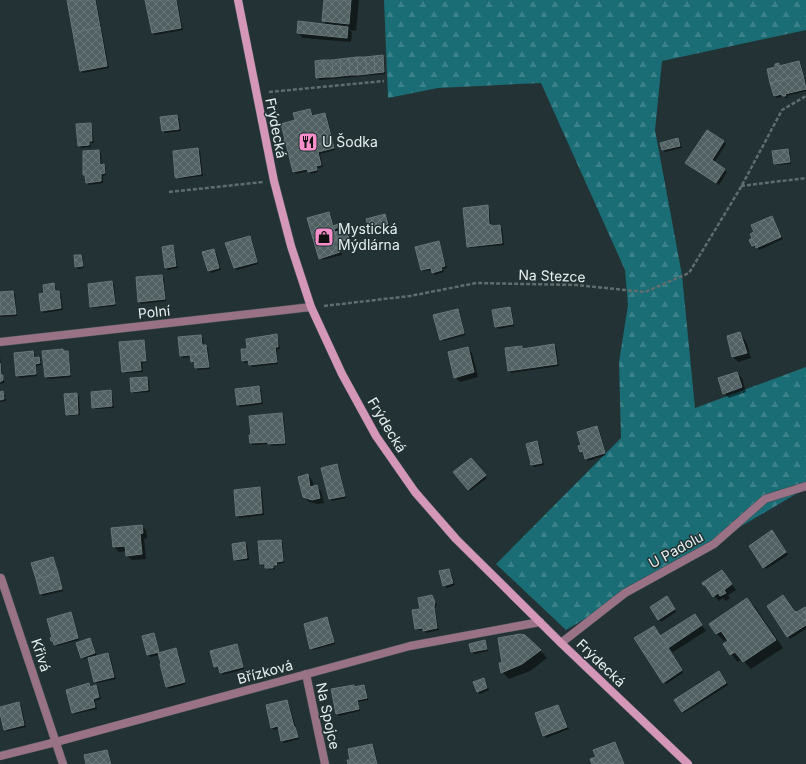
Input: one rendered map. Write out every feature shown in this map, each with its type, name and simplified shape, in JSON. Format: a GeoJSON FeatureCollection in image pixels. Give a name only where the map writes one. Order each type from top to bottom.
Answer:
{"type":"FeatureCollection","features":[{"type":"Feature","properties":{"kind":"main road","name":"Frýdecká"},"geometry":{"type":"LineString","coordinates":[[238,0],[274,181],[291,246],[311,307],[342,374],[376,436],[415,492],[456,539],[561,643],[688,764]]}},
{"type":"Feature","properties":{"kind":"street","name":"Polní"},"geometry":{"type":"LineString","coordinates":[[0,342],[311,307]]}},
{"type":"Feature","properties":{"kind":"street","name":"U Padolu"},"geometry":{"type":"LineString","coordinates":[[561,643],[625,593],[714,544],[765,499],[806,486]]}},
{"type":"Feature","properties":{"kind":"street","name":"Křivá"},"geometry":{"type":"LineString","coordinates":[[0,579],[1,578],[63,764]]}},
{"type":"Feature","properties":{"kind":"street","name":"Břízková"},"geometry":{"type":"LineString","coordinates":[[0,756],[410,646],[540,622]]}},
{"type":"Feature","properties":{"kind":"street","name":"Na Spojce"},"geometry":{"type":"LineString","coordinates":[[306,674],[326,764]]}},
{"type":"Feature","properties":{"kind":"path"},"geometry":{"type":"LineString","coordinates":[[256,93],[384,82]]}},
{"type":"Feature","properties":{"kind":"path","name":"Na Stezce"},"geometry":{"type":"LineString","coordinates":[[311,307],[410,296],[476,283],[576,286],[645,292],[689,273],[741,186],[782,110],[806,96]]}},
{"type":"Feature","properties":{"kind":"path"},"geometry":{"type":"LineString","coordinates":[[741,186],[806,178]]}},
{"type":"Feature","properties":{"kind":"path"},"geometry":{"type":"LineString","coordinates":[[169,192],[274,181]]}},
{"type":"Feature","properties":{"kind":"green space"},"geometry":{"type":"Polygon","coordinates":[[[384,0],[806,0],[806,30],[662,61],[655,130],[682,275],[695,408],[806,367],[806,488],[566,630],[496,564],[621,438],[619,362],[628,305],[625,270],[541,83],[438,88],[388,98],[384,0]]]}},
{"type":"Feature","properties":{"kind":"building"},"geometry":{"type":"Polygon","coordinates":[[[67,0],[95,0],[100,27],[73,33],[67,0]]]}},
{"type":"Feature","properties":{"kind":"building"},"geometry":{"type":"Polygon","coordinates":[[[145,0],[176,0],[181,28],[152,33],[145,0]]]}},
{"type":"Feature","properties":{"kind":"building"},"geometry":{"type":"Polygon","coordinates":[[[324,0],[351,0],[349,24],[322,21],[324,0]]]}},
{"type":"Feature","properties":{"kind":"building"},"geometry":{"type":"Polygon","coordinates":[[[298,21],[348,27],[347,38],[297,33],[298,21]]]}},
{"type":"Feature","properties":{"kind":"building"},"geometry":{"type":"Polygon","coordinates":[[[100,27],[107,66],[80,71],[73,33],[100,27]]]}},
{"type":"Feature","properties":{"kind":"building"},"geometry":{"type":"Polygon","coordinates":[[[383,55],[384,72],[375,73],[374,56],[383,55]]]}},
{"type":"Feature","properties":{"kind":"building"},"geometry":{"type":"Polygon","coordinates":[[[374,56],[375,73],[367,74],[365,57],[374,56]]]}},
{"type":"Feature","properties":{"kind":"building"},"geometry":{"type":"Polygon","coordinates":[[[357,57],[358,75],[350,75],[349,58],[357,57]]]}},
{"type":"Feature","properties":{"kind":"building"},"geometry":{"type":"Polygon","coordinates":[[[357,57],[365,57],[367,74],[358,75],[357,57]]]}},
{"type":"Feature","properties":{"kind":"building"},"geometry":{"type":"Polygon","coordinates":[[[349,58],[350,75],[341,76],[340,59],[349,58]]]}},
{"type":"Feature","properties":{"kind":"building"},"geometry":{"type":"Polygon","coordinates":[[[340,59],[341,76],[333,77],[332,60],[340,59]]]}},
{"type":"Feature","properties":{"kind":"building"},"geometry":{"type":"Polygon","coordinates":[[[323,60],[325,77],[316,78],[315,61],[323,60]]]}},
{"type":"Feature","properties":{"kind":"building"},"geometry":{"type":"Polygon","coordinates":[[[323,60],[332,60],[333,77],[325,77],[323,60]]]}},
{"type":"Feature","properties":{"kind":"building"},"geometry":{"type":"Polygon","coordinates":[[[799,61],[803,75],[770,83],[767,69],[775,67],[775,64],[779,63],[779,66],[799,61]]]}},
{"type":"Feature","properties":{"kind":"building"},"geometry":{"type":"Polygon","coordinates":[[[803,75],[806,89],[785,94],[786,96],[782,96],[782,94],[774,96],[770,83],[803,75]]]}},
{"type":"Feature","properties":{"kind":"building","name":"U Šodka"},"geometry":{"type":"Polygon","coordinates":[[[310,109],[312,116],[325,113],[334,148],[318,152],[321,165],[316,166],[317,170],[308,172],[307,169],[293,172],[281,124],[295,120],[293,113],[310,109]]]}},
{"type":"Feature","properties":{"kind":"building"},"geometry":{"type":"Polygon","coordinates":[[[177,115],[179,129],[162,131],[160,117],[177,115]]]}},
{"type":"Feature","properties":{"kind":"building"},"geometry":{"type":"Polygon","coordinates":[[[91,123],[92,141],[89,141],[89,145],[78,146],[76,124],[91,123]]]}},
{"type":"Feature","properties":{"kind":"building"},"geometry":{"type":"Polygon","coordinates":[[[707,130],[724,141],[712,160],[725,169],[716,183],[685,163],[707,130]]]}},
{"type":"Feature","properties":{"kind":"building"},"geometry":{"type":"Polygon","coordinates":[[[678,138],[680,146],[662,150],[660,143],[678,138]]]}},
{"type":"Feature","properties":{"kind":"building"},"geometry":{"type":"Polygon","coordinates":[[[198,148],[201,174],[176,178],[173,151],[198,148]]]}},
{"type":"Feature","properties":{"kind":"building"},"geometry":{"type":"Polygon","coordinates":[[[788,149],[790,162],[774,164],[772,151],[788,149]]]}},
{"type":"Feature","properties":{"kind":"building"},"geometry":{"type":"Polygon","coordinates":[[[99,150],[100,165],[104,164],[105,173],[101,174],[101,181],[86,183],[85,175],[83,175],[83,151],[99,150]]]}},
{"type":"Feature","properties":{"kind":"building"},"geometry":{"type":"Polygon","coordinates":[[[488,205],[489,224],[493,226],[500,225],[502,243],[467,247],[463,208],[488,205]]]}},
{"type":"Feature","properties":{"kind":"building","name":"Mystická Mýdlárna"},"geometry":{"type":"Polygon","coordinates":[[[329,212],[333,226],[338,224],[339,227],[334,229],[340,252],[319,259],[307,218],[329,212]]]}},
{"type":"Feature","properties":{"kind":"building"},"geometry":{"type":"Polygon","coordinates":[[[385,214],[388,224],[369,230],[366,219],[385,214]]]}},
{"type":"Feature","properties":{"kind":"building"},"geometry":{"type":"Polygon","coordinates":[[[772,216],[781,237],[756,248],[755,245],[752,246],[749,240],[752,238],[750,234],[754,232],[751,225],[772,216]]]}},
{"type":"Feature","properties":{"kind":"building"},"geometry":{"type":"Polygon","coordinates":[[[346,229],[349,239],[338,243],[335,232],[346,229]]]}},
{"type":"Feature","properties":{"kind":"building"},"geometry":{"type":"Polygon","coordinates":[[[250,236],[257,262],[234,268],[225,243],[250,236]]]}},
{"type":"Feature","properties":{"kind":"building"},"geometry":{"type":"Polygon","coordinates":[[[439,241],[445,266],[441,267],[442,270],[432,273],[431,268],[421,270],[415,247],[439,241]]]}},
{"type":"Feature","properties":{"kind":"building"},"geometry":{"type":"Polygon","coordinates":[[[173,245],[176,266],[165,268],[162,247],[173,245]]]}},
{"type":"Feature","properties":{"kind":"building"},"geometry":{"type":"Polygon","coordinates":[[[214,249],[219,268],[208,271],[202,252],[214,249]]]}},
{"type":"Feature","properties":{"kind":"building"},"geometry":{"type":"Polygon","coordinates":[[[74,255],[81,255],[83,266],[75,267],[74,255]]]}},
{"type":"Feature","properties":{"kind":"building"},"geometry":{"type":"Polygon","coordinates":[[[162,275],[165,299],[138,302],[136,277],[162,275]]]}},
{"type":"Feature","properties":{"kind":"building"},"geometry":{"type":"Polygon","coordinates":[[[112,281],[115,304],[90,307],[88,284],[112,281]]]}},
{"type":"Feature","properties":{"kind":"building"},"geometry":{"type":"Polygon","coordinates":[[[54,283],[55,291],[59,291],[61,308],[41,311],[39,294],[44,293],[43,285],[54,283]]]}},
{"type":"Feature","properties":{"kind":"building"},"geometry":{"type":"Polygon","coordinates":[[[13,291],[16,314],[0,315],[0,292],[13,291]]]}},
{"type":"Feature","properties":{"kind":"building"},"geometry":{"type":"Polygon","coordinates":[[[510,307],[513,324],[495,327],[492,310],[510,307]]]}},
{"type":"Feature","properties":{"kind":"building"},"geometry":{"type":"Polygon","coordinates":[[[458,309],[464,333],[440,340],[433,315],[458,309]]]}},
{"type":"Feature","properties":{"kind":"building"},"geometry":{"type":"Polygon","coordinates":[[[740,332],[747,353],[732,357],[727,336],[740,332]]]}},
{"type":"Feature","properties":{"kind":"building"},"geometry":{"type":"Polygon","coordinates":[[[277,334],[278,347],[275,347],[277,362],[249,365],[248,360],[242,361],[241,349],[247,349],[246,339],[277,334]]]}},
{"type":"Feature","properties":{"kind":"building"},"geometry":{"type":"Polygon","coordinates":[[[201,335],[202,345],[206,345],[207,353],[180,356],[178,337],[201,335]]]}},
{"type":"Feature","properties":{"kind":"building"},"geometry":{"type":"Polygon","coordinates":[[[144,340],[146,361],[140,361],[141,370],[122,372],[119,342],[144,340]]]}},
{"type":"Feature","properties":{"kind":"building"},"geometry":{"type":"Polygon","coordinates":[[[554,344],[557,364],[508,371],[505,348],[522,346],[522,349],[554,344]]]}},
{"type":"Feature","properties":{"kind":"building"},"geometry":{"type":"Polygon","coordinates":[[[468,347],[474,372],[454,378],[448,352],[468,347]]]}},
{"type":"Feature","properties":{"kind":"building"},"geometry":{"type":"Polygon","coordinates":[[[63,349],[63,351],[68,351],[70,375],[45,377],[42,351],[63,349]]]}},
{"type":"Feature","properties":{"kind":"building"},"geometry":{"type":"Polygon","coordinates":[[[33,351],[34,358],[39,357],[40,363],[35,364],[36,374],[16,376],[14,353],[33,351]]]}},
{"type":"Feature","properties":{"kind":"building"},"geometry":{"type":"Polygon","coordinates":[[[207,353],[209,367],[195,368],[194,361],[191,362],[190,355],[207,353]]]}},
{"type":"Feature","properties":{"kind":"building"},"geometry":{"type":"Polygon","coordinates":[[[0,363],[3,380],[0,382],[0,363]]]}},
{"type":"Feature","properties":{"kind":"building"},"geometry":{"type":"Polygon","coordinates":[[[737,372],[742,387],[723,394],[718,378],[737,372]]]}},
{"type":"Feature","properties":{"kind":"building"},"geometry":{"type":"Polygon","coordinates":[[[147,377],[148,390],[131,392],[130,378],[147,377]]]}},
{"type":"Feature","properties":{"kind":"building"},"geometry":{"type":"Polygon","coordinates":[[[259,386],[261,402],[254,403],[252,387],[259,386]]]}},
{"type":"Feature","properties":{"kind":"building"},"geometry":{"type":"Polygon","coordinates":[[[252,387],[254,403],[237,405],[235,389],[252,387]]]}},
{"type":"Feature","properties":{"kind":"building"},"geometry":{"type":"Polygon","coordinates":[[[111,390],[112,406],[92,408],[91,392],[111,390]]]}},
{"type":"Feature","properties":{"kind":"building"},"geometry":{"type":"Polygon","coordinates":[[[3,391],[4,399],[0,400],[0,392],[3,391]]]}},
{"type":"Feature","properties":{"kind":"building"},"geometry":{"type":"Polygon","coordinates":[[[77,393],[78,414],[66,415],[64,394],[77,393]]]}},
{"type":"Feature","properties":{"kind":"building"},"geometry":{"type":"Polygon","coordinates":[[[282,413],[285,443],[250,443],[249,435],[251,435],[249,416],[282,413]]]}},
{"type":"Feature","properties":{"kind":"building"},"geometry":{"type":"Polygon","coordinates":[[[597,426],[605,453],[585,459],[583,451],[580,452],[578,446],[581,445],[577,432],[597,426]]]}},
{"type":"Feature","properties":{"kind":"building"},"geometry":{"type":"Polygon","coordinates":[[[537,441],[542,463],[531,465],[526,444],[537,441]]]}},
{"type":"Feature","properties":{"kind":"building"},"geometry":{"type":"Polygon","coordinates":[[[471,458],[486,475],[468,490],[453,472],[471,458]]]}},
{"type":"Feature","properties":{"kind":"building"},"geometry":{"type":"Polygon","coordinates":[[[337,464],[345,496],[329,499],[321,468],[337,464]]]}},
{"type":"Feature","properties":{"kind":"building"},"geometry":{"type":"Polygon","coordinates":[[[308,474],[310,487],[317,485],[320,498],[312,500],[303,497],[298,477],[308,474]]]}},
{"type":"Feature","properties":{"kind":"building"},"geometry":{"type":"Polygon","coordinates":[[[260,487],[262,513],[236,516],[234,490],[260,487]]]}},
{"type":"Feature","properties":{"kind":"building"},"geometry":{"type":"Polygon","coordinates":[[[142,525],[143,533],[140,534],[142,554],[126,556],[125,546],[113,547],[111,528],[142,525]]]}},
{"type":"Feature","properties":{"kind":"building"},"geometry":{"type":"Polygon","coordinates":[[[772,530],[786,552],[763,568],[749,546],[772,530]]]}},
{"type":"Feature","properties":{"kind":"building"},"geometry":{"type":"Polygon","coordinates":[[[281,540],[283,561],[276,562],[277,565],[273,565],[273,568],[265,568],[265,564],[260,564],[258,541],[281,540]]]}},
{"type":"Feature","properties":{"kind":"building"},"geometry":{"type":"Polygon","coordinates":[[[245,542],[247,558],[234,560],[232,544],[245,542]]]}},
{"type":"Feature","properties":{"kind":"building"},"geometry":{"type":"Polygon","coordinates":[[[53,557],[58,573],[36,579],[31,563],[53,557]]]}},
{"type":"Feature","properties":{"kind":"building"},"geometry":{"type":"Polygon","coordinates":[[[449,569],[453,583],[443,586],[439,571],[449,569]]]}},
{"type":"Feature","properties":{"kind":"building"},"geometry":{"type":"Polygon","coordinates":[[[722,570],[732,584],[724,590],[726,593],[720,596],[718,593],[713,597],[702,583],[722,570]]]}},
{"type":"Feature","properties":{"kind":"building"},"geometry":{"type":"Polygon","coordinates":[[[58,573],[62,589],[40,594],[36,579],[58,573]]]}},
{"type":"Feature","properties":{"kind":"building"},"geometry":{"type":"Polygon","coordinates":[[[432,595],[435,602],[434,607],[437,628],[423,631],[423,628],[415,629],[412,610],[420,609],[418,598],[432,595]]]}},
{"type":"Feature","properties":{"kind":"building"},"geometry":{"type":"Polygon","coordinates":[[[783,595],[794,611],[797,612],[805,607],[806,609],[806,625],[787,637],[767,606],[783,595]]]}},
{"type":"Feature","properties":{"kind":"building"},"geometry":{"type":"Polygon","coordinates":[[[667,596],[675,609],[658,620],[650,607],[667,596]]]}},
{"type":"Feature","properties":{"kind":"building"},"geometry":{"type":"Polygon","coordinates":[[[747,598],[776,640],[743,662],[735,652],[730,655],[723,644],[728,641],[721,631],[716,634],[709,624],[747,598]]]}},
{"type":"Feature","properties":{"kind":"building"},"geometry":{"type":"Polygon","coordinates":[[[71,612],[78,638],[54,645],[50,638],[52,637],[47,619],[71,612]]]}},
{"type":"Feature","properties":{"kind":"building"},"geometry":{"type":"Polygon","coordinates":[[[695,614],[702,625],[668,648],[660,636],[695,614]]]}},
{"type":"Feature","properties":{"kind":"building"},"geometry":{"type":"Polygon","coordinates":[[[327,617],[334,642],[310,649],[304,624],[327,617]]]}},
{"type":"Feature","properties":{"kind":"building"},"geometry":{"type":"Polygon","coordinates":[[[654,626],[682,670],[663,683],[634,638],[654,626]]]}},
{"type":"Feature","properties":{"kind":"building"},"geometry":{"type":"Polygon","coordinates":[[[154,633],[159,652],[147,655],[142,636],[154,633]]]}},
{"type":"Feature","properties":{"kind":"building"},"geometry":{"type":"Polygon","coordinates":[[[520,634],[525,635],[541,650],[522,664],[501,673],[499,663],[502,663],[498,638],[520,634]]]}},
{"type":"Feature","properties":{"kind":"building"},"geometry":{"type":"Polygon","coordinates":[[[90,638],[95,653],[81,658],[76,643],[90,638]]]}},
{"type":"Feature","properties":{"kind":"building"},"geometry":{"type":"Polygon","coordinates":[[[485,640],[487,649],[471,652],[469,644],[485,640]]]}},
{"type":"Feature","properties":{"kind":"building"},"geometry":{"type":"Polygon","coordinates":[[[237,644],[243,667],[220,673],[218,666],[214,667],[210,651],[237,644]]]}},
{"type":"Feature","properties":{"kind":"building"},"geometry":{"type":"Polygon","coordinates":[[[176,648],[185,682],[166,687],[158,653],[176,648]]]}},
{"type":"Feature","properties":{"kind":"building"},"geometry":{"type":"Polygon","coordinates":[[[108,653],[114,677],[94,682],[88,658],[108,653]]]}},
{"type":"Feature","properties":{"kind":"building"},"geometry":{"type":"Polygon","coordinates":[[[719,671],[726,683],[682,712],[674,700],[719,671]]]}},
{"type":"Feature","properties":{"kind":"building"},"geometry":{"type":"Polygon","coordinates":[[[484,678],[487,688],[477,692],[473,682],[484,678]]]}},
{"type":"Feature","properties":{"kind":"building"},"geometry":{"type":"Polygon","coordinates":[[[89,683],[90,687],[96,685],[99,697],[93,699],[95,707],[72,713],[66,690],[89,683]]]}},
{"type":"Feature","properties":{"kind":"building"},"geometry":{"type":"Polygon","coordinates":[[[354,685],[354,687],[364,685],[367,698],[357,700],[359,709],[336,714],[331,689],[354,685]]]}},
{"type":"Feature","properties":{"kind":"building"},"geometry":{"type":"Polygon","coordinates":[[[287,700],[298,737],[281,741],[278,726],[271,728],[266,705],[287,700]]]}},
{"type":"Feature","properties":{"kind":"building"},"geometry":{"type":"Polygon","coordinates":[[[19,702],[24,725],[4,730],[0,707],[19,702]]]}},
{"type":"Feature","properties":{"kind":"building"},"geometry":{"type":"Polygon","coordinates":[[[558,705],[567,727],[543,736],[535,713],[558,705]]]}},
{"type":"Feature","properties":{"kind":"building"},"geometry":{"type":"Polygon","coordinates":[[[615,742],[624,764],[592,764],[590,759],[596,757],[593,750],[615,742]]]}},
{"type":"Feature","properties":{"kind":"building"},"geometry":{"type":"Polygon","coordinates":[[[372,744],[377,764],[348,764],[347,760],[350,760],[348,749],[372,744]]]}},
{"type":"Feature","properties":{"kind":"building"},"geometry":{"type":"Polygon","coordinates":[[[107,750],[111,764],[86,764],[84,755],[107,750]]]}},
{"type":"Feature","properties":{"kind":"place","name":"U Šodka"},"geometry":{"type":"Point","coordinates":[308,142]}},
{"type":"Feature","properties":{"kind":"place","name":"Mystická Mýdlárna"},"geometry":{"type":"Point","coordinates":[324,237]}}]}
